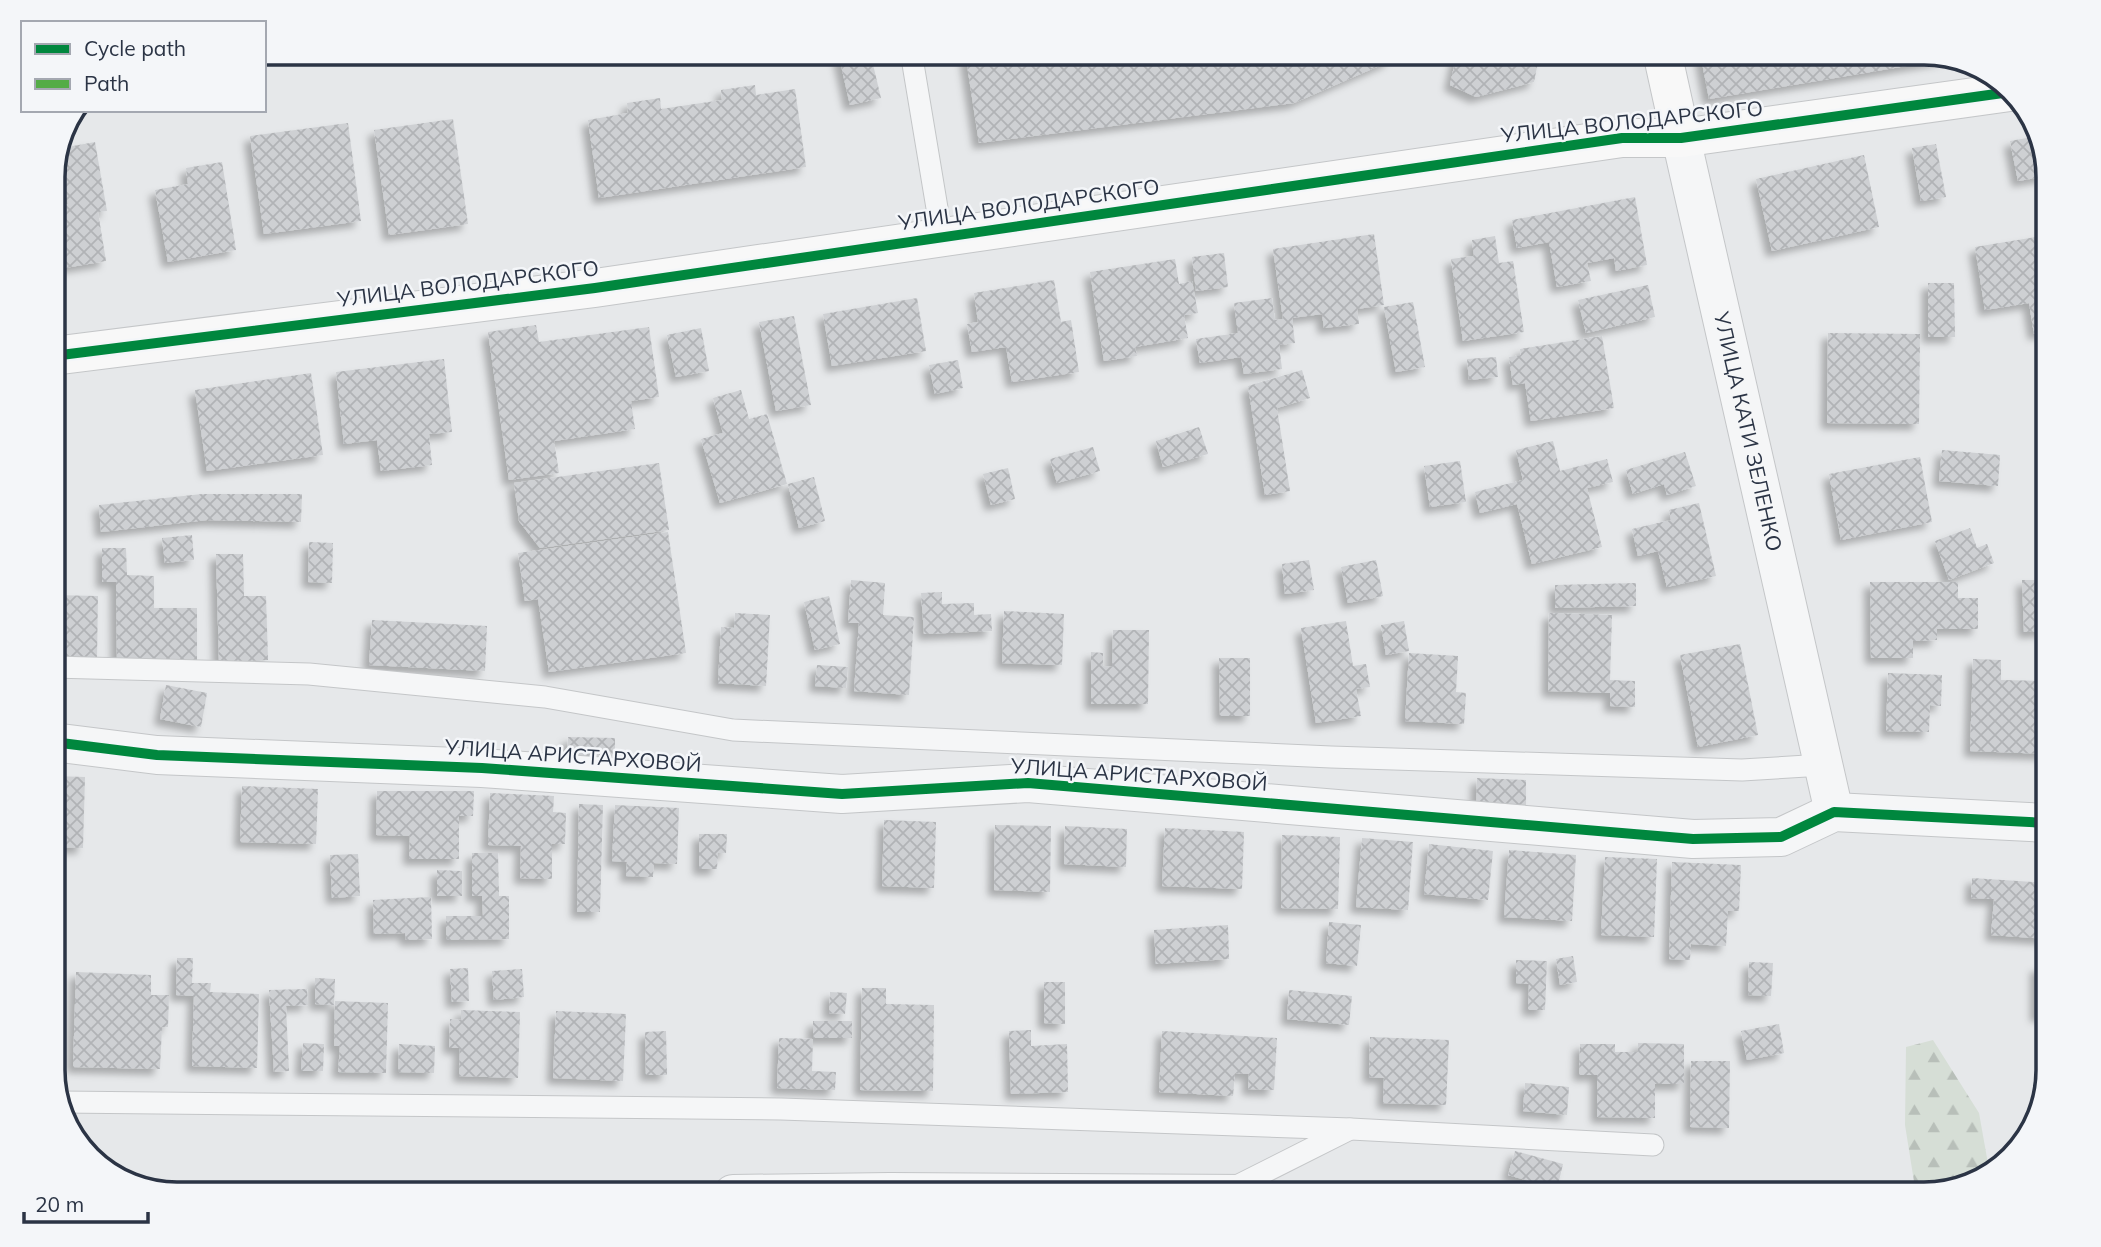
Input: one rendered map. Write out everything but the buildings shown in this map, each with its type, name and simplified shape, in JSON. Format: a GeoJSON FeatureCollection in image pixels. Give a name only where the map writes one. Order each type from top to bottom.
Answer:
{"type":"FeatureCollection","features":[{"type":"Feature","properties":{"kind":"street","name":"УЛИЦА КАТИ ЗЕЛЕНКО"},"geometry":{"type":"LineString","coordinates":[[1665,65],[1834,812]]}},
{"type":"Feature","properties":{"kind":"street","name":"УЛИЦА ВОЛОДАРСКОГО"},"geometry":{"type":"LineString","coordinates":[[65,354],[595,288],[1622,138],[1681,138],[1999,93]]}},
{"type":"Feature","properties":{"kind":"street","name":"УЛИЦА АРИСТАРХОВОЙ"},"geometry":{"type":"LineString","coordinates":[[65,744],[157,755],[482,768],[842,794],[1028,783],[1693,839],[1781,837],[1834,812],[2036,822]]}},
{"type":"Feature","properties":{"kind":"lane"},"geometry":{"type":"LineString","coordinates":[[913,65],[942,238]]}},
{"type":"Feature","properties":{"kind":"lane"},"geometry":{"type":"LineString","coordinates":[[65,667],[323,675],[545,697],[733,730],[1331,758],[1742,770],[1823,765]]}},
{"type":"Feature","properties":{"kind":"lane"},"geometry":{"type":"LineString","coordinates":[[70,1102],[780,1109],[1351,1129],[1653,1145]]}},
{"type":"Feature","properties":{"kind":"lane"},"geometry":{"type":"LineString","coordinates":[[1257,1182],[1351,1129]]}},
{"type":"Feature","properties":{"kind":"green space"},"geometry":{"type":"Polygon","coordinates":[[[1933,1040],[1979,1113],[1988,1162],[1967,1174],[1953,1178],[1914,1182],[1905,1125],[1906,1047],[1933,1040]]]}},
{"type":"Feature","properties":{"kind":"cycle path"},"geometry":{"type":"LineString","coordinates":[[65,354],[595,288],[1622,138],[1681,138],[1999,93]]}},
{"type":"Feature","properties":{"kind":"cycle path"},"geometry":{"type":"LineString","coordinates":[[65,744],[157,755],[482,768],[842,794],[1028,783],[1693,839],[1781,837],[1834,812],[2036,822]]}}]}
